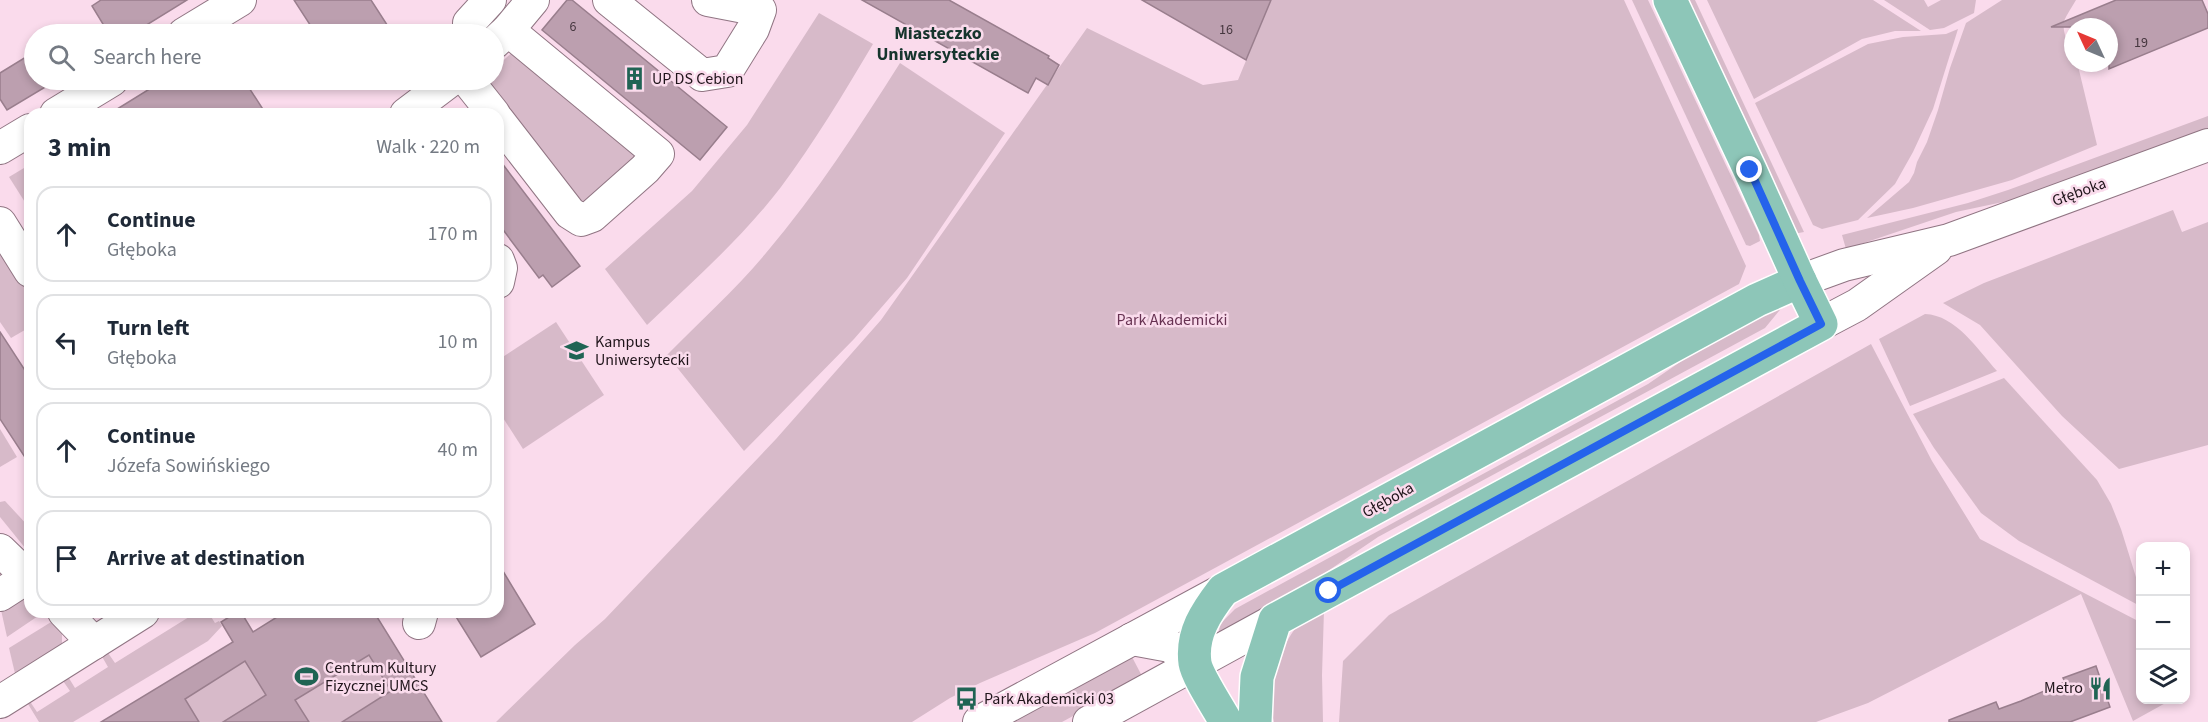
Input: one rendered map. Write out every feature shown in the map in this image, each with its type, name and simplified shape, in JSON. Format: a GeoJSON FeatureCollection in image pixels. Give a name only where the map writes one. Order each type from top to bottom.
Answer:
{"type":"FeatureCollection","features":[{"type":"Feature","properties":{"kind":"main road"},"geometry":{"type":"LineString","coordinates":[[1670,0],[1821,324]]}},
{"type":"Feature","properties":{"kind":"main road","name":"Głęboka"},"geometry":{"type":"LineString","coordinates":[[1223,590],[1747,305],[1800,281]]}},
{"type":"Feature","properties":{"kind":"main road","name":"Głęboka"},"geometry":{"type":"LineString","coordinates":[[1275,620],[1821,324]]}},
{"type":"Feature","properties":{"kind":"main road"},"geometry":{"type":"LineString","coordinates":[[1223,590],[1197,630],[1195,664],[1226,722]]}},
{"type":"Feature","properties":{"kind":"main road"},"geometry":{"type":"LineString","coordinates":[[1256,722],[1257,677],[1275,620]]}},
{"type":"Feature","properties":{"kind":"street"},"geometry":{"type":"LineString","coordinates":[[200,24],[240,0]]}},
{"type":"Feature","properties":{"kind":"street"},"geometry":{"type":"LineString","coordinates":[[469,24],[490,0]]}},
{"type":"Feature","properties":{"kind":"street"},"geometry":{"type":"LineString","coordinates":[[504,34],[533,0]]}},
{"type":"Feature","properties":{"kind":"street"},"geometry":{"type":"LineString","coordinates":[[609,0],[702,75],[727,71],[753,29],[760,10],[708,0]]}},
{"type":"Feature","properties":{"kind":"street"},"geometry":{"type":"LineString","coordinates":[[504,39],[658,154],[645,169],[610,200],[587,219],[581,220],[570,213],[504,128]]}},
{"type":"Feature","properties":{"kind":"street"},"geometry":{"type":"LineString","coordinates":[[414,108],[438,90]]}},
{"type":"Feature","properties":{"kind":"street"},"geometry":{"type":"LineString","coordinates":[[474,90],[489,108]]}},
{"type":"Feature","properties":{"kind":"street"},"geometry":{"type":"LineString","coordinates":[[71,108],[100,96]]}},
{"type":"Feature","properties":{"kind":"street"},"geometry":{"type":"LineString","coordinates":[[0,148],[24,134]]}},
{"type":"Feature","properties":{"kind":"street","name":"Głęboka"},"geometry":{"type":"LineString","coordinates":[[1800,281],[1844,265],[1949,240],[2208,145]]}},
{"type":"Feature","properties":{"kind":"street"},"geometry":{"type":"LineString","coordinates":[[0,223],[24,261]]}},
{"type":"Feature","properties":{"kind":"street","name":"Głęboka"},"geometry":{"type":"LineString","coordinates":[[1821,324],[1857,305],[1949,240]]}},
{"type":"Feature","properties":{"kind":"street"},"geometry":{"type":"LineString","coordinates":[[0,550],[24,573]]}},
{"type":"Feature","properties":{"kind":"street"},"geometry":{"type":"LineString","coordinates":[[0,595],[24,581]]}},
{"type":"Feature","properties":{"kind":"street","name":"Głęboka"},"geometry":{"type":"LineString","coordinates":[[979,722],[1223,590]]}},
{"type":"Feature","properties":{"kind":"street"},"geometry":{"type":"LineString","coordinates":[[70,618],[94,643]]}},
{"type":"Feature","properties":{"kind":"street"},"geometry":{"type":"LineString","coordinates":[[0,702],[134,618]]}},
{"type":"Feature","properties":{"kind":"street","name":"Głęboka"},"geometry":{"type":"LineString","coordinates":[[1089,722],[1275,620]]}},
{"type":"Feature","properties":{"kind":"street"},"geometry":{"type":"LineString","coordinates":[[1132,639],[1170,646],[1195,664]]}},
{"type":"Feature","properties":{"kind":"green space","name":"Park Akademicki"},"geometry":{"type":"Polygon","coordinates":[[[1271,0],[1624,0],[1746,266],[1739,284],[1095,633],[980,683],[950,698],[912,722],[496,722],[605,619],[776,439],[881,320],[1087,28],[1203,85],[1238,80],[1271,0]]]}},
{"type":"Feature","properties":{"kind":"green space"},"geometry":{"type":"Polygon","coordinates":[[[1632,0],[1648,0],[1760,241],[1750,246],[1746,245],[1632,0]]]}},
{"type":"Feature","properties":{"kind":"green space"},"geometry":{"type":"Polygon","coordinates":[[[1683,0],[1695,0],[1804,232],[1793,234],[1683,0]]]}},
{"type":"Feature","properties":{"kind":"green space"},"geometry":{"type":"Polygon","coordinates":[[[1707,0],[1873,0],[1921,31],[1895,31],[1862,39],[1754,99],[1707,0]]]}},
{"type":"Feature","properties":{"kind":"green space"},"geometry":{"type":"Polygon","coordinates":[[[1884,0],[1924,0],[1928,7],[1941,0],[1976,0],[1974,13],[1944,28],[1930,30],[1884,0]]]}},
{"type":"Feature","properties":{"kind":"green space"},"geometry":{"type":"Polygon","coordinates":[[[2002,0],[2076,0],[2064,18],[2064,72],[2079,72],[2097,145],[2012,180],[1913,208],[1867,218],[1909,182],[1914,173],[1927,142],[1966,23],[2002,0]]]}},
{"type":"Feature","properties":{"kind":"green space"},"geometry":{"type":"Polygon","coordinates":[[[819,13],[873,44],[794,170],[766,206],[717,259],[647,325],[605,269],[692,191],[747,125],[819,13]]]}},
{"type":"Feature","properties":{"kind":"green space"},"geometry":{"type":"Polygon","coordinates":[[[1958,29],[1933,109],[1895,184],[1858,220],[1822,229],[1813,225],[1755,103],[1868,44],[1903,37],[1946,34],[1958,29]]]}},
{"type":"Feature","properties":{"kind":"green space"},"geometry":{"type":"Polygon","coordinates":[[[518,47],[649,155],[589,209],[549,176],[561,175],[516,116],[504,116],[504,108],[499,108],[489,90],[504,90],[504,60],[518,47]]]}},
{"type":"Feature","properties":{"kind":"green space"},"geometry":{"type":"Polygon","coordinates":[[[900,63],[1005,133],[907,278],[854,339],[744,451],[667,355],[743,279],[785,230],[836,160],[900,63]]]}},
{"type":"Feature","properties":{"kind":"green space"},"geometry":{"type":"Polygon","coordinates":[[[2208,116],[2208,128],[2017,199],[1956,212],[1846,249],[1842,235],[1968,203],[2008,190],[2208,116]]]}},
{"type":"Feature","properties":{"kind":"green space"},"geometry":{"type":"Polygon","coordinates":[[[24,168],[24,201],[9,177],[24,168]]]}},
{"type":"Feature","properties":{"kind":"green space"},"geometry":{"type":"Polygon","coordinates":[[[2173,210],[2182,232],[2208,222],[2208,445],[2119,469],[2062,416],[1980,325],[1943,303],[1984,283],[2173,210]]]}},
{"type":"Feature","properties":{"kind":"green space"},"geometry":{"type":"Polygon","coordinates":[[[4,250],[24,282],[24,330],[11,338],[0,322],[0,253],[4,250]]]}},
{"type":"Feature","properties":{"kind":"green space"},"geometry":{"type":"Polygon","coordinates":[[[1784,305],[1765,328],[1378,537],[1322,575],[1218,637],[1220,624],[1235,609],[1648,384],[1702,347],[1738,326],[1784,305]]]}},
{"type":"Feature","properties":{"kind":"green space"},"geometry":{"type":"Polygon","coordinates":[[[1925,314],[1947,320],[1956,327],[1966,335],[1997,371],[1910,406],[1879,339],[1925,314]]]}},
{"type":"Feature","properties":{"kind":"green space"},"geometry":{"type":"Polygon","coordinates":[[[556,322],[604,395],[523,449],[504,419],[504,356],[556,322]]]}},
{"type":"Feature","properties":{"kind":"green space"},"geometry":{"type":"Polygon","coordinates":[[[1871,344],[1932,461],[1980,539],[2136,620],[2136,704],[2164,704],[2133,721],[2081,594],[1868,703],[1816,722],[1339,722],[1343,661],[1389,615],[1871,344]]]}},
{"type":"Feature","properties":{"kind":"green space"},"geometry":{"type":"Polygon","coordinates":[[[2004,378],[2097,480],[2111,504],[2121,529],[2136,577],[2136,604],[2019,541],[1981,513],[1934,448],[1913,414],[2004,378]]]}},
{"type":"Feature","properties":{"kind":"green space"},"geometry":{"type":"Polygon","coordinates":[[[0,429],[17,457],[0,467],[0,429]]]}},
{"type":"Feature","properties":{"kind":"green space"},"geometry":{"type":"Polygon","coordinates":[[[5,501],[24,522],[24,547],[0,517],[0,502],[5,501]]]}},
{"type":"Feature","properties":{"kind":"green space"},"geometry":{"type":"Polygon","coordinates":[[[24,596],[24,618],[35,618],[7,637],[1,610],[24,596]]]}},
{"type":"Feature","properties":{"kind":"green space"},"geometry":{"type":"Polygon","coordinates":[[[1324,610],[1323,722],[1274,722],[1272,699],[1281,656],[1293,632],[1300,624],[1324,610]]]}},
{"type":"Feature","properties":{"kind":"green space"},"geometry":{"type":"Polygon","coordinates":[[[187,618],[212,618],[215,623],[219,621],[222,626],[208,641],[73,722],[39,722],[28,704],[29,700],[37,712],[70,691],[61,678],[67,675],[75,688],[108,667],[100,653],[106,650],[115,663],[187,618]]]}},
{"type":"Feature","properties":{"kind":"green space"},"geometry":{"type":"Polygon","coordinates":[[[56,619],[62,632],[62,645],[17,682],[9,648],[56,619]]]}},
{"type":"Feature","properties":{"kind":"green space"},"geometry":{"type":"Polygon","coordinates":[[[369,655],[391,691],[341,722],[309,722],[295,700],[369,655]]]}},
{"type":"Feature","properties":{"kind":"green space"},"geometry":{"type":"Polygon","coordinates":[[[1131,655],[1143,678],[1062,722],[1005,722],[1131,655]]]}},
{"type":"Feature","properties":{"kind":"green space"},"geometry":{"type":"Polygon","coordinates":[[[245,661],[266,695],[223,722],[199,722],[185,699],[245,661]]]}},
{"type":"Feature","properties":{"kind":"building"},"geometry":{"type":"Polygon","coordinates":[[[101,0],[187,0],[148,24],[103,24],[92,6],[101,0]]]}},
{"type":"Feature","properties":{"kind":"building"},"geometry":{"type":"Polygon","coordinates":[[[294,0],[371,0],[387,24],[310,24],[294,0]]]}},
{"type":"Feature","properties":{"kind":"building","name":"UP DS Cebion"},"geometry":{"type":"Polygon","coordinates":[[[567,0],[572,0],[727,127],[700,160],[542,30],[567,0]]]}},
{"type":"Feature","properties":{"kind":"building"},"geometry":{"type":"Polygon","coordinates":[[[862,0],[949,0],[1049,56],[1048,58],[1059,65],[1048,85],[1036,78],[1028,93],[862,0]]]}},
{"type":"Feature","properties":{"kind":"building"},"geometry":{"type":"Polygon","coordinates":[[[1142,0],[1271,0],[1246,60],[1142,0]]]}},
{"type":"Feature","properties":{"kind":"building"},"geometry":{"type":"Polygon","coordinates":[[[2116,0],[2202,0],[2208,14],[2208,28],[2118,65],[2118,18],[2073,18],[2116,0]]]}},
{"type":"Feature","properties":{"kind":"building"},"geometry":{"type":"Polygon","coordinates":[[[2064,22],[2064,27],[2051,27],[2064,22]]]}},
{"type":"Feature","properties":{"kind":"building"},"geometry":{"type":"Polygon","coordinates":[[[24,58],[24,90],[40,90],[7,110],[0,99],[0,73],[24,58]]]}},
{"type":"Feature","properties":{"kind":"building"},"geometry":{"type":"Polygon","coordinates":[[[148,90],[250,90],[262,108],[119,108],[148,90]]]}},
{"type":"Feature","properties":{"kind":"building"},"geometry":{"type":"Polygon","coordinates":[[[504,166],[580,266],[552,287],[543,275],[539,278],[504,231],[504,166]]]}},
{"type":"Feature","properties":{"kind":"building"},"geometry":{"type":"Polygon","coordinates":[[[0,332],[24,369],[24,456],[0,419],[0,332]]]}},
{"type":"Feature","properties":{"kind":"building"},"geometry":{"type":"Polygon","coordinates":[[[504,573],[535,624],[481,657],[457,618],[504,618],[504,573]]]}},
{"type":"Feature","properties":{"kind":"building"},"geometry":{"type":"Polygon","coordinates":[[[227,618],[245,618],[253,632],[275,618],[378,618],[442,722],[342,722],[391,691],[369,655],[295,700],[309,722],[223,722],[266,695],[245,661],[185,699],[199,722],[101,722],[233,642],[221,622],[227,618]]]}},
{"type":"Feature","properties":{"kind":"building"},"geometry":{"type":"Polygon","coordinates":[[[2096,666],[2110,707],[2070,722],[1949,722],[1949,720],[1996,702],[1999,709],[2021,701],[2065,682],[2063,678],[2096,666]]]}},
{"type":"Feature","properties":{"kind":"place","name":"UP DS Cebion"},"geometry":{"type":"Point","coordinates":[634,79]}},
{"type":"Feature","properties":{"kind":"place","name":"Kampus Uniwersytecki"},"geometry":{"type":"Point","coordinates":[577,351]}},
{"type":"Feature","properties":{"kind":"place","name":"Centrum Kultury Fizycznej UMCS"},"geometry":{"type":"Point","coordinates":[307,677]}},
{"type":"Feature","properties":{"kind":"place","name":"Metro"},"geometry":{"type":"Point","coordinates":[2101,688]}},
{"type":"Feature","properties":{"kind":"place","name":"Park Akademicki 03"},"geometry":{"type":"Point","coordinates":[966,699]}},
{"type":"Feature","properties":{"kind":"district","name":"Miasteczko Uniwersyteckie"},"geometry":{"type":"Point","coordinates":[938,43]}},
{"type":"Feature","properties":{"kind":"route"},"geometry":{"type":"LineString","coordinates":[[1329,591],[1821,324],[1750,170]]}}]}
